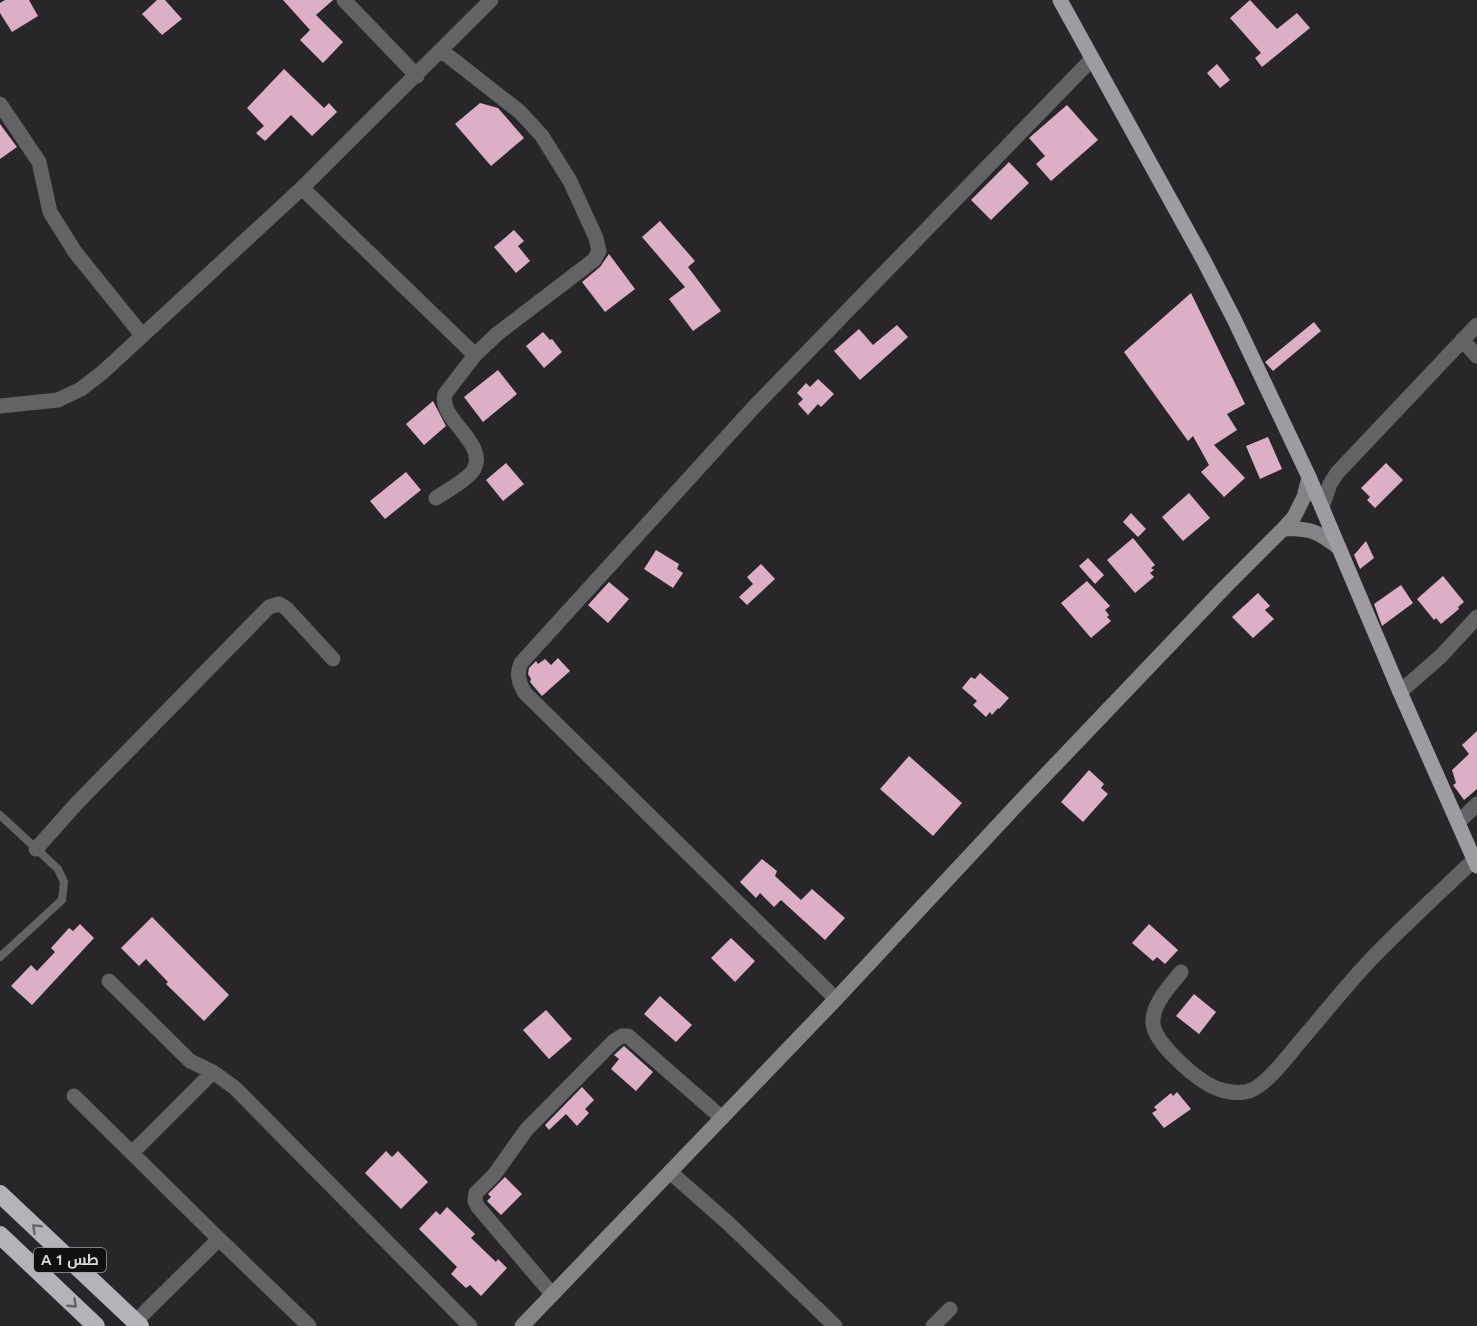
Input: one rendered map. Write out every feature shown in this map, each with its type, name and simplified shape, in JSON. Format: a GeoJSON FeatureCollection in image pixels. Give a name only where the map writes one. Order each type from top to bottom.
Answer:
{"type":"FeatureCollection","features":[{"type":"Feature","properties":{"kind":"highway","name":"A 1 طس"},"geometry":{"type":"LineString","coordinates":[[0,1194],[137,1324]]}},
{"type":"Feature","properties":{"kind":"highway","name":"A 1 طس"},"geometry":{"type":"LineString","coordinates":[[0,1235],[96,1326]]}},
{"type":"Feature","properties":{"kind":"main road"},"geometry":{"type":"LineString","coordinates":[[1060,0],[1203,259],[1309,477],[1400,692],[1476,863]]}},
{"type":"Feature","properties":{"kind":"street"},"geometry":{"type":"LineString","coordinates":[[344,0],[417,76]]}},
{"type":"Feature","properties":{"kind":"street"},"geometry":{"type":"LineString","coordinates":[[0,406],[58,400],[81,389],[103,372],[302,188],[491,0]]}},
{"type":"Feature","properties":{"kind":"street"},"geometry":{"type":"LineString","coordinates":[[436,498],[474,471],[477,458],[472,446],[446,409],[443,400],[445,394],[488,341],[594,260],[599,251],[596,238],[570,182],[543,136],[520,112],[442,51]]}},
{"type":"Feature","properties":{"kind":"street"},"geometry":{"type":"LineString","coordinates":[[836,999],[525,693],[518,677],[518,669],[754,407],[1092,59]]}},
{"type":"Feature","properties":{"kind":"street"},"geometry":{"type":"LineString","coordinates":[[0,104],[39,162],[50,212],[75,252],[142,335]]}},
{"type":"Feature","properties":{"kind":"street"},"geometry":{"type":"LineString","coordinates":[[302,188],[475,355]]}},
{"type":"Feature","properties":{"kind":"street"},"geometry":{"type":"LineString","coordinates":[[1322,507],[1337,472],[1477,324]]}},
{"type":"Feature","properties":{"kind":"street"},"geometry":{"type":"LineString","coordinates":[[1462,340],[1477,356]]}},
{"type":"Feature","properties":{"kind":"street"},"geometry":{"type":"LineString","coordinates":[[527,1324],[552,1294],[836,999],[1030,791],[1283,529],[1297,511],[1304,497],[1309,477]]}},
{"type":"Feature","properties":{"kind":"street"},"geometry":{"type":"LineString","coordinates":[[1283,529],[1307,529],[1326,538],[1339,548]]}},
{"type":"Feature","properties":{"kind":"street"},"geometry":{"type":"LineString","coordinates":[[36,849],[77,803],[270,607],[279,604],[286,608],[333,659]]}},
{"type":"Feature","properties":{"kind":"street"},"geometry":{"type":"LineString","coordinates":[[1400,692],[1441,656],[1477,617]]}},
{"type":"Feature","properties":{"kind":"street"},"geometry":{"type":"LineString","coordinates":[[1458,823],[1477,804]]}},
{"type":"Feature","properties":{"kind":"street"},"geometry":{"type":"LineString","coordinates":[[1181,972],[1163,995],[1155,1012],[1154,1029],[1160,1040],[1190,1071],[1207,1084],[1229,1092],[1247,1092],[1261,1084],[1280,1065],[1377,953],[1476,863]]}},
{"type":"Feature","properties":{"kind":"street"},"geometry":{"type":"LineString","coordinates":[[109,981],[190,1061],[213,1072],[235,1088],[470,1326]]}},
{"type":"Feature","properties":{"kind":"street"},"geometry":{"type":"LineString","coordinates":[[552,1294],[475,1201],[476,1193],[494,1175],[538,1116],[622,1035],[628,1036],[722,1118]]}},
{"type":"Feature","properties":{"kind":"street"},"geometry":{"type":"LineString","coordinates":[[132,1153],[213,1072]]}},
{"type":"Feature","properties":{"kind":"street"},"geometry":{"type":"LineString","coordinates":[[74,1096],[309,1326]]}},
{"type":"Feature","properties":{"kind":"street"},"geometry":{"type":"LineString","coordinates":[[670,1172],[728,1223],[835,1326]]}},
{"type":"Feature","properties":{"kind":"street"},"geometry":{"type":"LineString","coordinates":[[137,1324],[219,1239]]}},
{"type":"Feature","properties":{"kind":"street"},"geometry":{"type":"LineString","coordinates":[[933,1326],[950,1309]]}},
{"type":"Feature","properties":{"kind":"lane"},"geometry":{"type":"LineString","coordinates":[[0,815],[58,869],[64,882],[62,900],[0,957]]}},
{"type":"Feature","properties":{"kind":"building"},"geometry":{"type":"Polygon","coordinates":[[[5,0],[29,0],[38,16],[12,32],[0,13],[0,3],[5,0]]]}},
{"type":"Feature","properties":{"kind":"building"},"geometry":{"type":"Polygon","coordinates":[[[157,0],[165,0],[182,19],[162,35],[142,14],[157,0]]]}},
{"type":"Feature","properties":{"kind":"building"},"geometry":{"type":"Polygon","coordinates":[[[283,0],[333,0],[316,15],[343,42],[323,63],[300,40],[310,30],[283,0]]]}},
{"type":"Feature","properties":{"kind":"building"},"geometry":{"type":"Polygon","coordinates":[[[1250,0],[1277,29],[1297,13],[1310,28],[1262,67],[1255,58],[1261,53],[1230,18],[1250,0]]]}},
{"type":"Feature","properties":{"kind":"building"},"geometry":{"type":"Polygon","coordinates":[[[1217,64],[1230,80],[1220,88],[1207,73],[1217,64]]]}},
{"type":"Feature","properties":{"kind":"building"},"geometry":{"type":"Polygon","coordinates":[[[284,69],[324,108],[329,103],[337,112],[312,136],[291,115],[265,141],[256,133],[264,126],[247,108],[284,69]]]}},
{"type":"Feature","properties":{"kind":"building"},"geometry":{"type":"Polygon","coordinates":[[[480,103],[498,108],[524,138],[491,166],[455,124],[480,103]]]}},
{"type":"Feature","properties":{"kind":"building"},"geometry":{"type":"Polygon","coordinates":[[[1067,105],[1098,140],[1051,181],[1036,164],[1045,156],[1029,138],[1067,105]]]}},
{"type":"Feature","properties":{"kind":"building"},"geometry":{"type":"Polygon","coordinates":[[[0,124],[17,147],[0,159],[0,124]]]}},
{"type":"Feature","properties":{"kind":"building"},"geometry":{"type":"Polygon","coordinates":[[[1009,162],[1029,183],[991,220],[971,200],[1009,162]]]}},
{"type":"Feature","properties":{"kind":"building"},"geometry":{"type":"Polygon","coordinates":[[[660,221],[695,261],[688,267],[721,311],[693,331],[669,299],[685,287],[642,237],[660,221]]]}},
{"type":"Feature","properties":{"kind":"building"},"geometry":{"type":"Polygon","coordinates":[[[514,230],[524,241],[518,246],[530,261],[516,273],[494,247],[514,230]]]}},
{"type":"Feature","properties":{"kind":"building"},"geometry":{"type":"Polygon","coordinates":[[[609,254],[635,289],[605,312],[582,282],[600,267],[609,254]]]}},
{"type":"Feature","properties":{"kind":"building"},"geometry":{"type":"Polygon","coordinates":[[[1191,293],[1245,404],[1227,414],[1237,430],[1214,445],[1245,478],[1224,497],[1201,472],[1209,465],[1193,436],[1188,441],[1124,352],[1191,293]]]}},
{"type":"Feature","properties":{"kind":"building"},"geometry":{"type":"Polygon","coordinates":[[[1314,322],[1321,331],[1273,371],[1265,362],[1314,322]]]}},
{"type":"Feature","properties":{"kind":"building"},"geometry":{"type":"Polygon","coordinates":[[[897,325],[908,337],[860,380],[834,351],[859,329],[873,345],[897,325]]]}},
{"type":"Feature","properties":{"kind":"building"},"geometry":{"type":"Polygon","coordinates":[[[543,332],[562,352],[544,368],[526,346],[543,332]]]}},
{"type":"Feature","properties":{"kind":"building"},"geometry":{"type":"Polygon","coordinates":[[[498,370],[517,394],[483,422],[464,397],[498,370]]]}},
{"type":"Feature","properties":{"kind":"building"},"geometry":{"type":"Polygon","coordinates":[[[818,379],[834,394],[821,407],[818,404],[808,415],[798,404],[803,399],[797,393],[806,383],[810,387],[818,379]]]}},
{"type":"Feature","properties":{"kind":"building"},"geometry":{"type":"Polygon","coordinates":[[[433,401],[446,426],[424,445],[406,424],[433,401]]]}},
{"type":"Feature","properties":{"kind":"building"},"geometry":{"type":"Polygon","coordinates":[[[1268,437],[1282,469],[1260,479],[1246,446],[1268,437]]]}},
{"type":"Feature","properties":{"kind":"building"},"geometry":{"type":"Polygon","coordinates":[[[506,463],[524,484],[503,501],[486,480],[506,463]]]}},
{"type":"Feature","properties":{"kind":"building"},"geometry":{"type":"Polygon","coordinates":[[[1386,463],[1403,480],[1375,508],[1367,500],[1370,497],[1361,488],[1386,463]]]}},
{"type":"Feature","properties":{"kind":"building"},"geometry":{"type":"Polygon","coordinates":[[[406,472],[421,490],[385,519],[370,501],[406,472]]]}},
{"type":"Feature","properties":{"kind":"building"},"geometry":{"type":"Polygon","coordinates":[[[1189,493],[1210,518],[1183,541],[1162,517],[1189,493]]]}},
{"type":"Feature","properties":{"kind":"building"},"geometry":{"type":"Polygon","coordinates":[[[1131,513],[1146,529],[1138,537],[1123,522],[1131,513]]]}},
{"type":"Feature","properties":{"kind":"building"},"geometry":{"type":"Polygon","coordinates":[[[1133,538],[1155,565],[1151,568],[1154,570],[1150,573],[1154,577],[1135,593],[1107,560],[1133,538]]]}},
{"type":"Feature","properties":{"kind":"building"},"geometry":{"type":"Polygon","coordinates":[[[1366,541],[1374,558],[1360,569],[1354,555],[1366,541]]]}},
{"type":"Feature","properties":{"kind":"building"},"geometry":{"type":"Polygon","coordinates":[[[656,550],[679,564],[677,569],[683,573],[673,588],[644,569],[656,550]]]}},
{"type":"Feature","properties":{"kind":"building"},"geometry":{"type":"Polygon","coordinates":[[[1088,558],[1104,575],[1095,584],[1079,566],[1088,558]]]}},
{"type":"Feature","properties":{"kind":"building"},"geometry":{"type":"Polygon","coordinates":[[[761,564],[775,579],[747,605],[739,597],[753,584],[747,577],[761,564]]]}},
{"type":"Feature","properties":{"kind":"building"},"geometry":{"type":"Polygon","coordinates":[[[1443,576],[1464,602],[1441,624],[1436,618],[1434,620],[1417,599],[1443,576]]]}},
{"type":"Feature","properties":{"kind":"building"},"geometry":{"type":"Polygon","coordinates":[[[1087,581],[1110,606],[1105,610],[1111,621],[1091,638],[1061,603],[1087,581]]]}},
{"type":"Feature","properties":{"kind":"building"},"geometry":{"type":"Polygon","coordinates":[[[609,582],[629,599],[608,623],[588,605],[609,582]]]}},
{"type":"Feature","properties":{"kind":"building"},"geometry":{"type":"Polygon","coordinates":[[[1401,585],[1413,603],[1382,626],[1374,604],[1401,585]]]}},
{"type":"Feature","properties":{"kind":"building"},"geometry":{"type":"Polygon","coordinates":[[[1258,593],[1270,606],[1265,610],[1274,619],[1253,638],[1232,617],[1258,593]]]}},
{"type":"Feature","properties":{"kind":"building"},"geometry":{"type":"Polygon","coordinates":[[[558,658],[570,671],[542,696],[530,682],[529,668],[536,661],[538,664],[545,659],[551,665],[558,658]]]}},
{"type":"Feature","properties":{"kind":"building"},"geometry":{"type":"Polygon","coordinates":[[[980,673],[1009,698],[992,715],[990,712],[986,717],[973,705],[977,701],[962,688],[971,677],[975,679],[980,673]]]}},
{"type":"Feature","properties":{"kind":"building"},"geometry":{"type":"Polygon","coordinates":[[[1477,731],[1477,789],[1464,800],[1453,785],[1456,783],[1452,770],[1469,754],[1462,745],[1477,731]]]}},
{"type":"Feature","properties":{"kind":"building"},"geometry":{"type":"Polygon","coordinates":[[[909,756],[962,803],[933,836],[880,789],[909,756]]]}},
{"type":"Feature","properties":{"kind":"building"},"geometry":{"type":"Polygon","coordinates":[[[1089,770],[1104,784],[1101,788],[1108,794],[1083,822],[1061,802],[1089,770]]]}},
{"type":"Feature","properties":{"kind":"building"},"geometry":{"type":"Polygon","coordinates":[[[762,859],[777,871],[775,876],[801,900],[812,889],[845,918],[825,940],[781,900],[774,907],[760,893],[756,898],[740,882],[762,859]]]}},
{"type":"Feature","properties":{"kind":"building"},"geometry":{"type":"Polygon","coordinates":[[[152,917],[229,995],[204,1021],[166,984],[168,982],[146,959],[139,966],[121,948],[152,917]]]}},
{"type":"Feature","properties":{"kind":"building"},"geometry":{"type":"Polygon","coordinates":[[[80,924],[94,938],[32,1005],[11,986],[31,965],[37,971],[55,952],[51,948],[69,928],[73,931],[80,924]]]}},
{"type":"Feature","properties":{"kind":"building"},"geometry":{"type":"Polygon","coordinates":[[[1149,924],[1178,950],[1165,964],[1157,957],[1153,961],[1132,943],[1149,924]]]}},
{"type":"Feature","properties":{"kind":"building"},"geometry":{"type":"Polygon","coordinates":[[[731,938],[755,961],[735,982],[711,958],[731,938]]]}},
{"type":"Feature","properties":{"kind":"building"},"geometry":{"type":"Polygon","coordinates":[[[1194,994],[1216,1012],[1199,1034],[1176,1016],[1194,994]]]}},
{"type":"Feature","properties":{"kind":"building"},"geometry":{"type":"Polygon","coordinates":[[[660,996],[692,1025],[676,1042],[644,1014],[660,996]]]}},
{"type":"Feature","properties":{"kind":"building"},"geometry":{"type":"Polygon","coordinates":[[[546,1010],[572,1039],[549,1059],[523,1030],[546,1010]]]}},
{"type":"Feature","properties":{"kind":"building"},"geometry":{"type":"Polygon","coordinates":[[[624,1046],[653,1072],[636,1091],[611,1069],[619,1059],[614,1055],[624,1046]]]}},
{"type":"Feature","properties":{"kind":"building"},"geometry":{"type":"Polygon","coordinates":[[[582,1087],[594,1100],[585,1109],[589,1113],[577,1126],[566,1114],[549,1130],[545,1125],[582,1087]]]}},
{"type":"Feature","properties":{"kind":"building"},"geometry":{"type":"Polygon","coordinates":[[[1177,1092],[1191,1109],[1164,1128],[1152,1113],[1157,1110],[1154,1107],[1171,1093],[1173,1096],[1177,1092]]]}},
{"type":"Feature","properties":{"kind":"building"},"geometry":{"type":"Polygon","coordinates":[[[386,1151],[392,1157],[398,1151],[428,1182],[401,1209],[365,1173],[386,1151]]]}},
{"type":"Feature","properties":{"kind":"building"},"geometry":{"type":"Polygon","coordinates":[[[505,1177],[522,1194],[501,1215],[487,1201],[491,1197],[488,1194],[505,1177]]]}},
{"type":"Feature","properties":{"kind":"building"},"geometry":{"type":"Polygon","coordinates":[[[447,1207],[475,1234],[471,1238],[496,1262],[498,1259],[507,1268],[481,1296],[470,1285],[466,1288],[451,1274],[457,1267],[419,1229],[436,1211],[440,1215],[447,1207]]]}}]}
